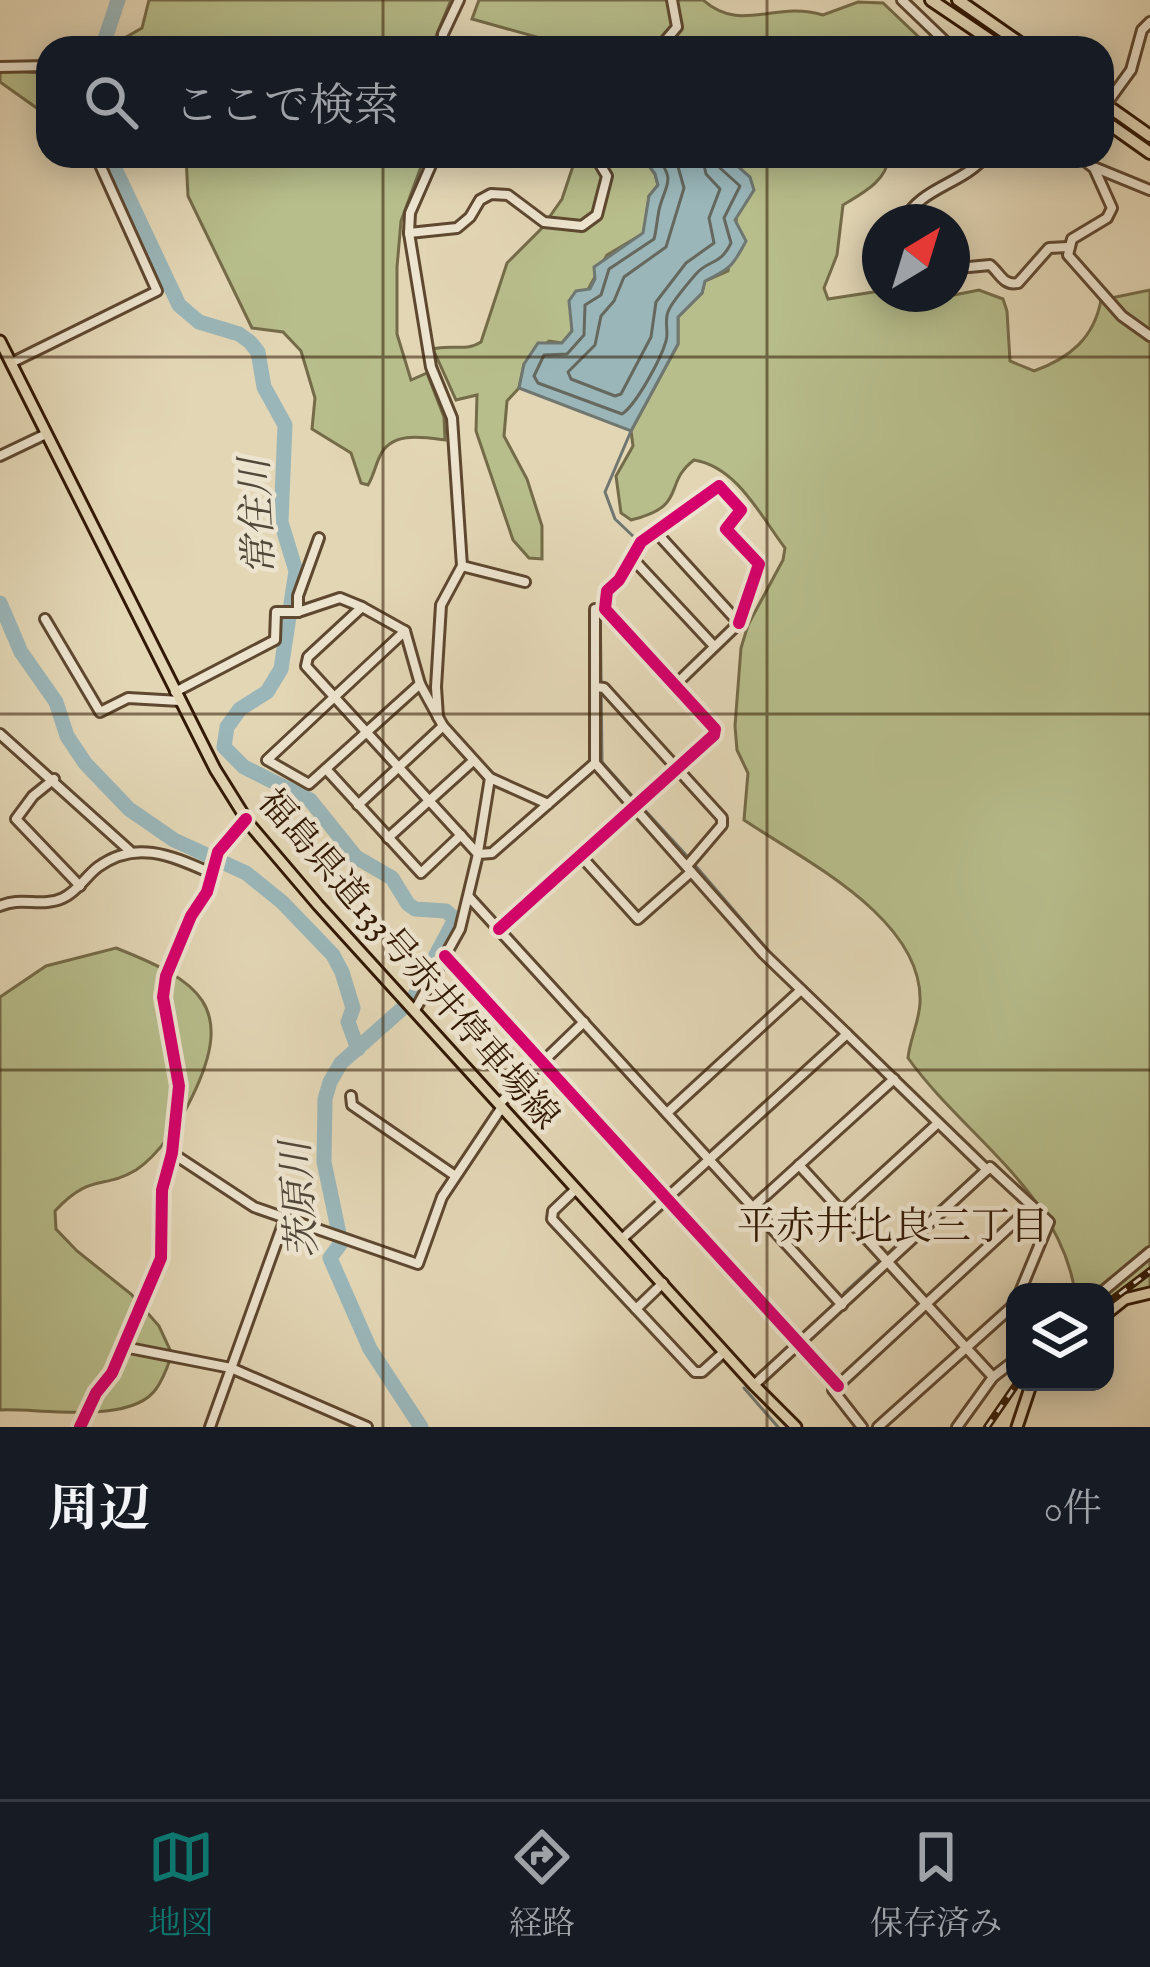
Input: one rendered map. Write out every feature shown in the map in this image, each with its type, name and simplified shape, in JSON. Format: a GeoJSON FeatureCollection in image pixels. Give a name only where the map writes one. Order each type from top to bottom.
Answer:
{"type":"FeatureCollection","features":[{"type":"Feature","properties":{"kind":"highway"},"geometry":{"type":"LineString","coordinates":[[931,0],[984,36]]}},
{"type":"Feature","properties":{"kind":"highway"},"geometry":{"type":"LineString","coordinates":[[958,0],[1010,36]]}},
{"type":"Feature","properties":{"kind":"highway"},"geometry":{"type":"LineString","coordinates":[[1114,116],[1150,136]]}},
{"type":"Feature","properties":{"kind":"highway"},"geometry":{"type":"LineString","coordinates":[[1114,121],[1150,153]]}},
{"type":"Feature","properties":{"kind":"main road","name":"福島県道133号赤井停車場線"},"geometry":{"type":"LineString","coordinates":[[0,340],[177,697],[246,819],[318,905],[796,1427]]}},
{"type":"Feature","properties":{"kind":"main road"},"geometry":{"type":"LineString","coordinates":[[1114,1308],[1125,1299],[1150,1294]]}},
{"type":"Feature","properties":{"kind":"main road"},"geometry":{"type":"LineString","coordinates":[[1017,1427],[1029,1391]]}},
{"type":"Feature","properties":{"kind":"street"},"geometry":{"type":"LineString","coordinates":[[443,36],[459,0]]}},
{"type":"Feature","properties":{"kind":"street"},"geometry":{"type":"LineString","coordinates":[[669,36],[678,16],[672,0]]}},
{"type":"Feature","properties":{"kind":"street"},"geometry":{"type":"LineString","coordinates":[[902,0],[940,36]]}},
{"type":"Feature","properties":{"kind":"street"},"geometry":{"type":"LineString","coordinates":[[1114,93],[1131,70],[1142,30],[1150,22]]}},
{"type":"Feature","properties":{"kind":"street"},"geometry":{"type":"LineString","coordinates":[[0,67],[36,66]]}},
{"type":"Feature","properties":{"kind":"street"},"geometry":{"type":"LineString","coordinates":[[11,363],[157,291],[101,168]]}},
{"type":"Feature","properties":{"kind":"street"},"geometry":{"type":"LineString","coordinates":[[430,168],[410,213],[409,233],[431,367],[452,418],[462,566],[441,605],[436,687],[441,721]]}},
{"type":"Feature","properties":{"kind":"street"},"geometry":{"type":"LineString","coordinates":[[409,233],[457,228],[491,194],[508,195],[544,222],[582,226],[597,215],[607,176],[602,168]]}},
{"type":"Feature","properties":{"kind":"street"},"geometry":{"type":"LineString","coordinates":[[914,204],[973,168]]}},
{"type":"Feature","properties":{"kind":"street"},"geometry":{"type":"LineString","coordinates":[[1094,168],[1112,208],[1107,218],[1072,239],[1068,255],[1122,316],[1150,336]]}},
{"type":"Feature","properties":{"kind":"street"},"geometry":{"type":"LineString","coordinates":[[1096,168],[1150,190]]}},
{"type":"Feature","properties":{"kind":"street"},"geometry":{"type":"LineString","coordinates":[[970,268],[990,265],[1001,279],[1018,283],[1049,248],[1068,247]]}},
{"type":"Feature","properties":{"kind":"street"},"geometry":{"type":"LineString","coordinates":[[0,456],[46,434]]}},
{"type":"Feature","properties":{"kind":"street"},"geometry":{"type":"LineString","coordinates":[[478,854],[492,853],[595,763],[602,609],[607,591],[641,542],[719,486],[741,510],[726,529],[759,564],[739,623],[675,685]]}},
{"type":"Feature","properties":{"kind":"street"},"geometry":{"type":"LineString","coordinates":[[656,532],[739,623]]}},
{"type":"Feature","properties":{"kind":"street"},"geometry":{"type":"LineString","coordinates":[[296,613],[320,538]]}},
{"type":"Feature","properties":{"kind":"street"},"geometry":{"type":"LineString","coordinates":[[632,558],[714,646]]}},
{"type":"Feature","properties":{"kind":"street"},"geometry":{"type":"LineString","coordinates":[[462,566],[525,582]]}},
{"type":"Feature","properties":{"kind":"street"},"geometry":{"type":"LineString","coordinates":[[45,619],[100,712],[128,698],[177,697],[274,640],[276,612],[296,613],[340,598],[405,631],[420,684],[441,721],[490,778],[548,804]]}},
{"type":"Feature","properties":{"kind":"street"},"geometry":{"type":"LineString","coordinates":[[362,608],[308,657],[306,666],[478,854]]}},
{"type":"Feature","properties":{"kind":"street"},"geometry":{"type":"LineString","coordinates":[[499,929],[714,735],[715,729],[602,609]]}},
{"type":"Feature","properties":{"kind":"street"},"geometry":{"type":"LineString","coordinates":[[405,631],[267,760],[309,784],[420,684]]}},
{"type":"Feature","properties":{"kind":"street"},"geometry":{"type":"LineString","coordinates":[[580,855],[638,919],[722,825],[722,818],[600,688]]}},
{"type":"Feature","properties":{"kind":"street"},"geometry":{"type":"LineString","coordinates":[[358,805],[441,721]]}},
{"type":"Feature","properties":{"kind":"street"},"geometry":{"type":"LineString","coordinates":[[0,734],[130,851]]}},
{"type":"Feature","properties":{"kind":"street"},"geometry":{"type":"LineString","coordinates":[[388,838],[473,761]]}},
{"type":"Feature","properties":{"kind":"street"},"geometry":{"type":"LineString","coordinates":[[595,763],[637,804],[764,954],[987,1170]]}},
{"type":"Feature","properties":{"kind":"street"},"geometry":{"type":"LineString","coordinates":[[326,769],[421,873],[461,835]]}},
{"type":"Feature","properties":{"kind":"street"},"geometry":{"type":"LineString","coordinates":[[411,1006],[460,929],[490,778]]}},
{"type":"Feature","properties":{"kind":"street"},"geometry":{"type":"LineString","coordinates":[[54,779],[16,819],[80,886]]}},
{"type":"Feature","properties":{"kind":"street"},"geometry":{"type":"LineString","coordinates":[[80,1427],[124,1346],[161,1258],[160,1204],[172,1154],[179,1086],[164,988],[191,916],[207,892],[218,852],[246,819]]}},
{"type":"Feature","properties":{"kind":"street"},"geometry":{"type":"LineString","coordinates":[[0,906],[10,901],[40,904],[58,900],[101,865],[130,851],[160,851],[211,872]]}},
{"type":"Feature","properties":{"kind":"street"},"geometry":{"type":"LineString","coordinates":[[470,896],[842,1305]]}},
{"type":"Feature","properties":{"kind":"street"},"geometry":{"type":"LineString","coordinates":[[445,956],[838,1386]]}},
{"type":"Feature","properties":{"kind":"street"},"geometry":{"type":"LineString","coordinates":[[667,1113],[801,990]]}},
{"type":"Feature","properties":{"kind":"street"},"geometry":{"type":"LineString","coordinates":[[172,1154],[254,1207],[418,1264],[454,1175],[502,1104],[584,1022]]}},
{"type":"Feature","properties":{"kind":"street"},"geometry":{"type":"LineString","coordinates":[[623,1238],[848,1034]]}},
{"type":"Feature","properties":{"kind":"street"},"geometry":{"type":"LineString","coordinates":[[753,1208],[893,1079]]}},
{"type":"Feature","properties":{"kind":"street"},"geometry":{"type":"LineString","coordinates":[[351,1096],[352,1105],[454,1175]]}},
{"type":"Feature","properties":{"kind":"street"},"geometry":{"type":"LineString","coordinates":[[842,1211],[938,1123]]}},
{"type":"Feature","properties":{"kind":"street"},"geometry":{"type":"LineString","coordinates":[[800,1166],[993,1377]]}},
{"type":"Feature","properties":{"kind":"street"},"geometry":{"type":"LineString","coordinates":[[754,1385],[990,1167],[1049,1222],[1024,1283]]}},
{"type":"Feature","properties":{"kind":"street"},"geometry":{"type":"LineString","coordinates":[[578,1188],[553,1211],[552,1219],[694,1372],[702,1372],[724,1352]]}},
{"type":"Feature","properties":{"kind":"street"},"geometry":{"type":"LineString","coordinates":[[862,1427],[833,1390],[1032,1206]]}},
{"type":"Feature","properties":{"kind":"street"},"geometry":{"type":"LineString","coordinates":[[210,1427],[286,1216]]}},
{"type":"Feature","properties":{"kind":"street"},"geometry":{"type":"LineString","coordinates":[[1113,1283],[1150,1252]]}},
{"type":"Feature","properties":{"kind":"street"},"geometry":{"type":"LineString","coordinates":[[636,1309],[663,1283]]}},
{"type":"Feature","properties":{"kind":"street"},"geometry":{"type":"LineString","coordinates":[[878,1427],[1006,1312]]}},
{"type":"Feature","properties":{"kind":"street"},"geometry":{"type":"LineString","coordinates":[[124,1346],[231,1368],[367,1427]]}},
{"type":"Feature","properties":{"kind":"street"},"geometry":{"type":"LineString","coordinates":[[956,1427],[1006,1367]]}},
{"type":"Feature","properties":{"kind":"green space"},"geometry":{"type":"Polygon","coordinates":[[[149,0],[451,0],[436,36],[128,36],[142,28],[149,0]]]}},
{"type":"Feature","properties":{"kind":"green space"},"geometry":{"type":"Polygon","coordinates":[[[479,0],[703,0],[717,10],[745,16],[789,11],[823,15],[858,2],[883,3],[918,36],[533,36],[472,19],[479,0]]]}},
{"type":"Feature","properties":{"kind":"green space"},"geometry":{"type":"Polygon","coordinates":[[[0,69],[36,73],[36,108],[0,82],[0,69]]]}},
{"type":"Feature","properties":{"kind":"green space"},"geometry":{"type":"Polygon","coordinates":[[[187,168],[421,168],[401,221],[397,334],[411,380],[427,373],[444,417],[445,440],[408,437],[392,443],[380,456],[368,485],[361,483],[351,453],[312,429],[315,398],[301,351],[283,332],[252,328],[188,196],[187,168]]]}},
{"type":"Feature","properties":{"kind":"green space"},"geometry":{"type":"Polygon","coordinates":[[[572,168],[651,168],[658,185],[649,196],[644,233],[607,255],[574,315],[572,331],[562,343],[549,341],[524,364],[519,388],[507,401],[504,436],[527,479],[542,526],[542,559],[529,558],[513,540],[476,431],[477,395],[456,400],[433,349],[481,342],[507,263],[541,229],[562,199],[572,168]]]}},
{"type":"Feature","properties":{"kind":"green space"},"geometry":{"type":"Polygon","coordinates":[[[741,168],[885,168],[866,191],[843,205],[837,255],[824,288],[828,299],[862,294],[862,312],[970,312],[970,292],[979,290],[1003,299],[1010,361],[1034,371],[1078,345],[1093,325],[1101,300],[1150,290],[1150,1288],[1114,1310],[1114,1283],[1073,1283],[1066,1256],[1030,1194],[908,1058],[920,1003],[916,973],[903,945],[856,895],[744,820],[748,773],[737,750],[735,726],[741,648],[785,548],[735,482],[694,460],[661,508],[631,520],[621,513],[616,476],[633,446],[631,431],[678,344],[678,317],[702,293],[705,281],[728,271],[741,168]]]}},
{"type":"Feature","properties":{"kind":"green space"},"geometry":{"type":"Polygon","coordinates":[[[116,948],[188,985],[210,1018],[211,1040],[192,1097],[161,1146],[136,1170],[88,1186],[67,1199],[55,1211],[56,1229],[131,1294],[159,1326],[172,1354],[156,1389],[127,1407],[84,1412],[0,1410],[0,997],[46,966],[116,948]]]}},
{"type":"Feature","properties":{"kind":"water"},"geometry":{"type":"Polygon","coordinates":[[[651,168],[740,168],[750,177],[754,190],[735,220],[746,241],[730,266],[705,281],[702,293],[678,317],[678,344],[631,431],[519,388],[524,364],[538,343],[562,343],[572,331],[569,301],[576,291],[590,289],[594,267],[643,233],[649,196],[658,185],[651,168]]]}},
{"type":"Feature","properties":{"kind":"waterway","name":"常住川"},"geometry":{"type":"LineString","coordinates":[[106,36],[118,0]]}},
{"type":"Feature","properties":{"kind":"waterway","name":"常住川"},"geometry":{"type":"LineString","coordinates":[[115,168],[179,305],[199,322],[250,342],[258,352],[264,387],[285,425],[281,522],[296,571],[281,669],[267,692],[240,709],[227,727],[224,747],[244,767],[310,800],[356,857],[392,878],[408,904],[415,909],[446,911],[455,919],[413,999],[341,1063],[325,1099],[324,1162],[341,1243],[330,1258],[370,1349],[421,1427]]}},
{"type":"Feature","properties":{"kind":"waterway"},"geometry":{"type":"LineString","coordinates":[[631,431],[605,492],[615,519],[635,538],[600,591],[602,762],[635,799]]}},
{"type":"Feature","properties":{"kind":"waterway","name":"茨原川"},"geometry":{"type":"LineString","coordinates":[[0,603],[21,652],[56,702],[67,736],[85,763],[129,809],[174,840],[246,873],[333,955],[353,1008],[348,1022],[358,1049]]}},
{"type":"Feature","properties":{"kind":"waterway"},"geometry":{"type":"LineString","coordinates":[[642,807],[688,857]]}},
{"type":"Feature","properties":{"kind":"waterway"},"geometry":{"type":"LineString","coordinates":[[694,864],[773,956],[987,1163]]}},
{"type":"Feature","properties":{"kind":"waterway"},"geometry":{"type":"LineString","coordinates":[[889,1252],[980,1169]]}},
{"type":"Feature","properties":{"kind":"waterway"},"geometry":{"type":"LineString","coordinates":[[844,1293],[879,1261]]}},
{"type":"Feature","properties":{"kind":"waterway"},"geometry":{"type":"LineString","coordinates":[[757,1376],[785,1351]]}},
{"type":"Feature","properties":{"kind":"waterway"},"geometry":{"type":"LineString","coordinates":[[744,1388],[778,1427]]}},
{"type":"Feature","properties":{"kind":"railway"},"geometry":{"type":"LineString","coordinates":[[1114,1298],[1150,1271]]}},
{"type":"Feature","properties":{"kind":"railway"},"geometry":{"type":"LineString","coordinates":[[987,1427],[1012,1391]]}},
{"type":"Feature","properties":{"kind":"cycle path"},"geometry":{"type":"LineString","coordinates":[[499,929],[714,735],[715,729],[605,609],[607,591],[641,542],[719,486],[741,510],[726,529],[759,564],[739,623]]}},
{"type":"Feature","properties":{"kind":"cycle path"},"geometry":{"type":"LineString","coordinates":[[80,1427],[112,1373],[161,1258],[162,1190],[172,1153],[179,1086],[163,997],[166,976],[191,916],[207,892],[218,852],[246,819]]}},
{"type":"Feature","properties":{"kind":"cycle path"},"geometry":{"type":"LineString","coordinates":[[445,956],[838,1386]]}},
{"type":"Feature","properties":{"kind":"district","name":"平赤井比良三丁目"},"geometry":{"type":"Point","coordinates":[893,1225]}}]}
